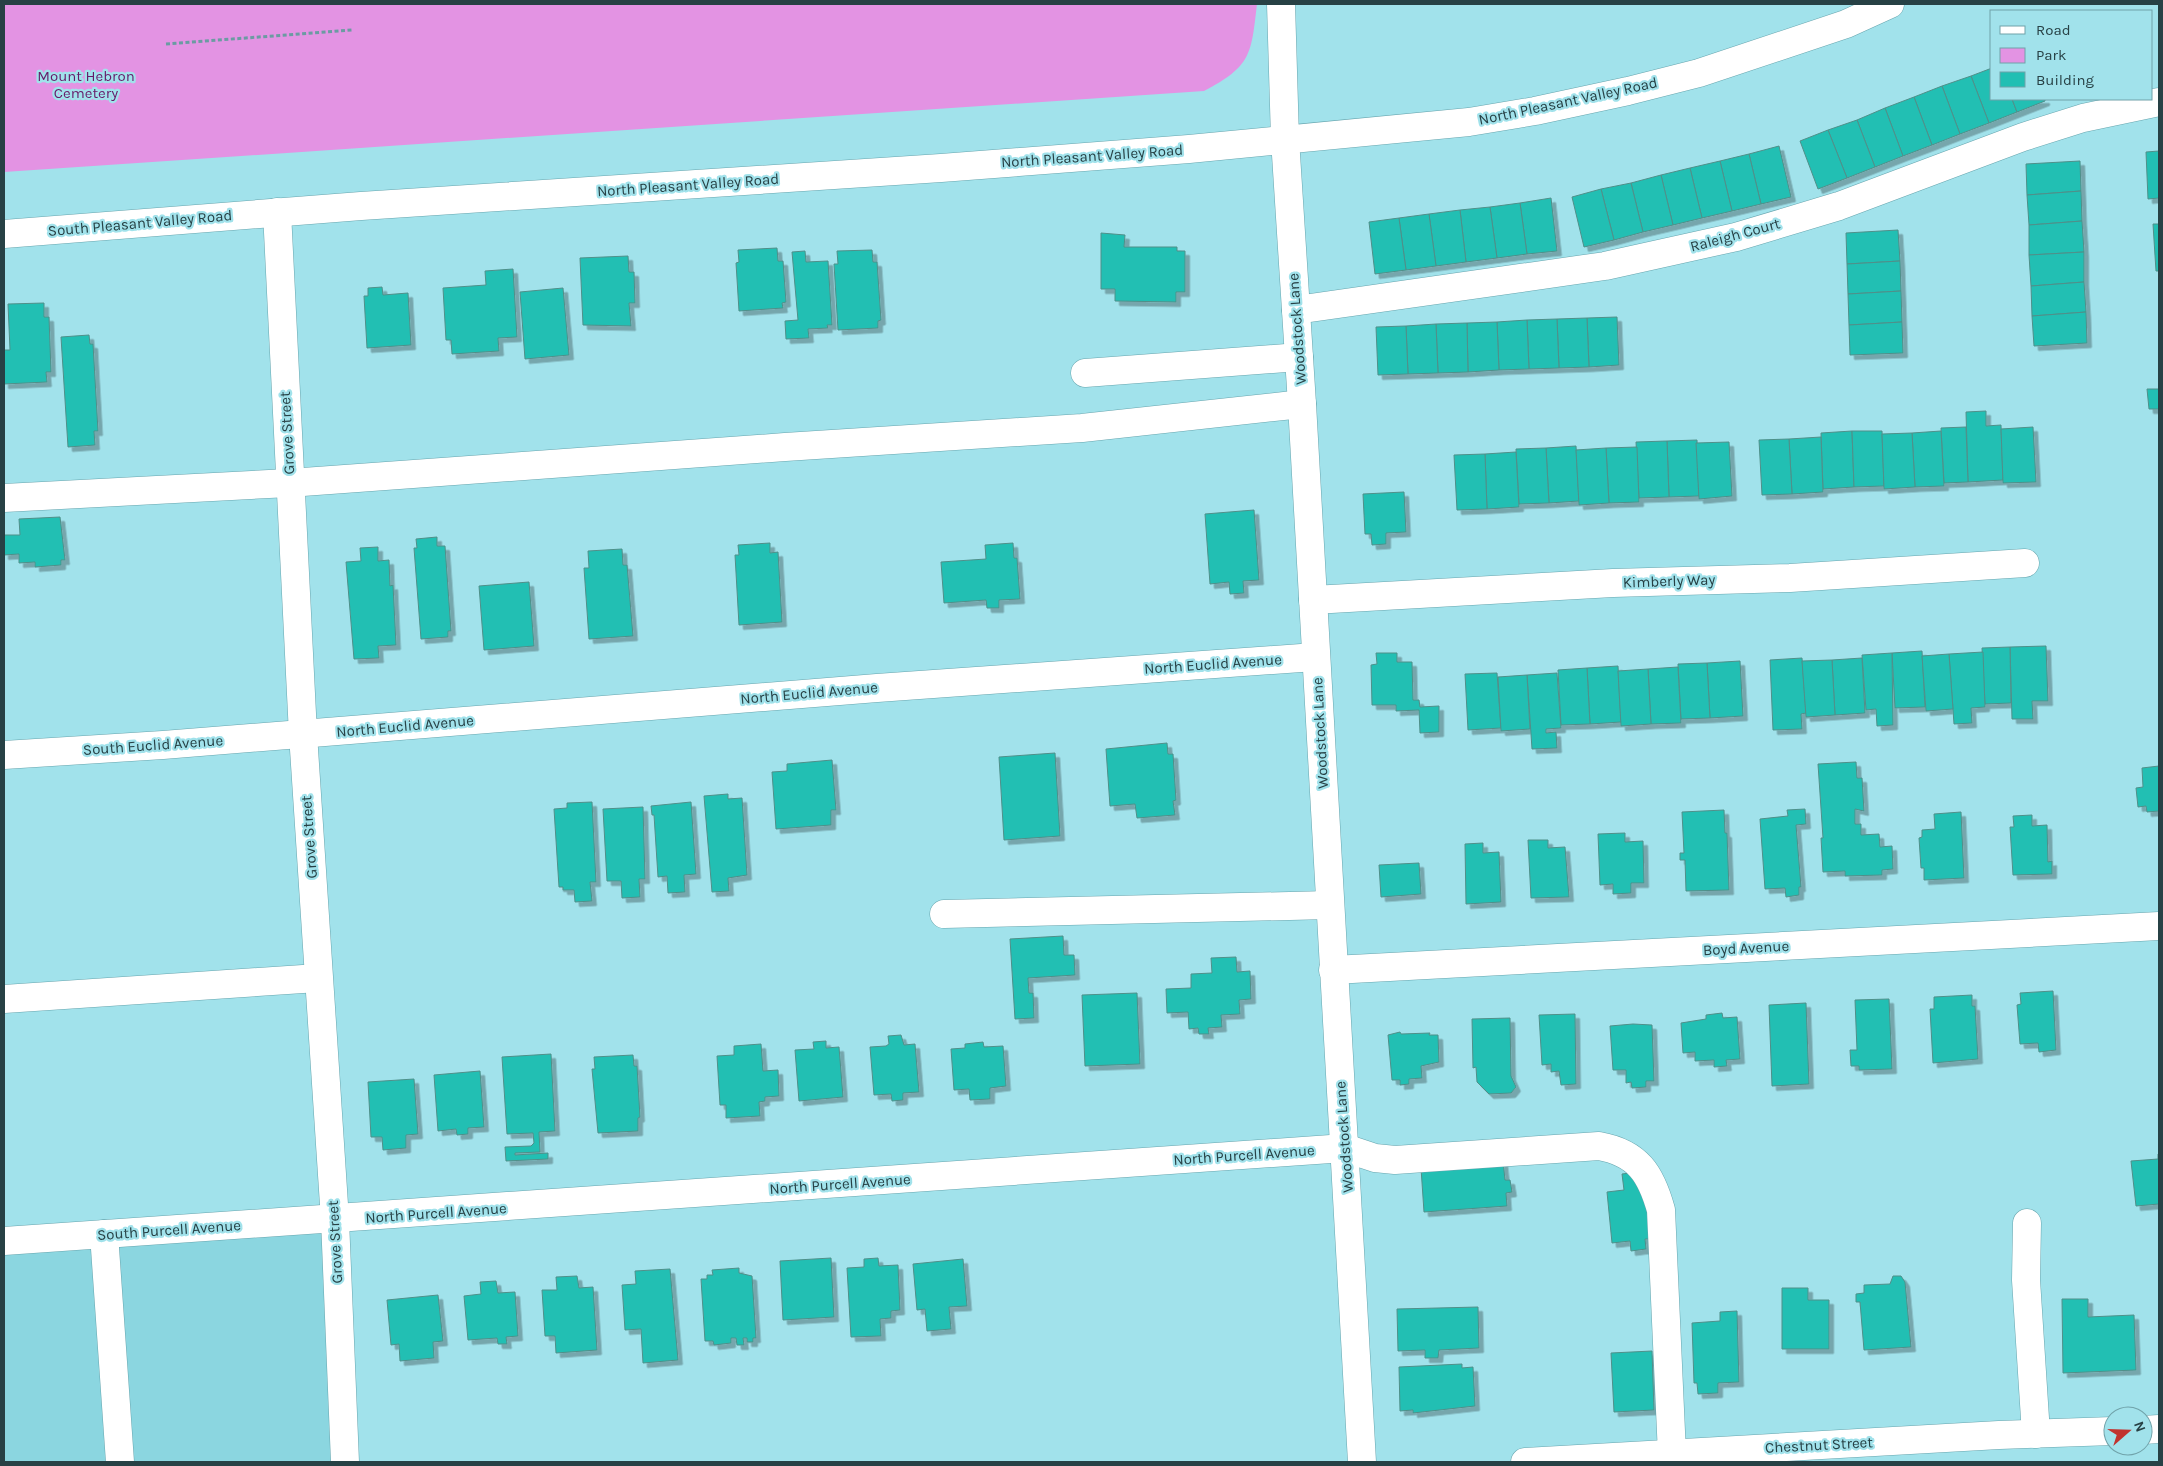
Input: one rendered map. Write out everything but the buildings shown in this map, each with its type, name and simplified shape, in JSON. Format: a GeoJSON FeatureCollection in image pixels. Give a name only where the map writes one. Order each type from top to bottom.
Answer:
{"type":"FeatureCollection","features":[{"type":"Feature","properties":{"kind":"street","name":"Woodstock Lane"},"geometry":{"type":"LineString","coordinates":[[1281,4],[1284,139],[1302,404],[1362,1462]]}},
{"type":"Feature","properties":{"kind":"street","name":"North Pleasant Valley Road"},"geometry":{"type":"LineString","coordinates":[[277,212],[940,168],[1189,149],[1469,122],[1535,112],[1628,91],[1778,48],[1846,24],[1890,4]]}},
{"type":"Feature","properties":{"kind":"street","name":"Raleigh Court"},"geometry":{"type":"LineString","coordinates":[[1296,310],[1605,266],[1736,237],[1839,206],[2032,134],[2083,118],[2159,102]]}},
{"type":"Feature","properties":{"kind":"street","name":"South Pleasant Valley Road"},"geometry":{"type":"LineString","coordinates":[[4,234],[277,212]]}},
{"type":"Feature","properties":{"kind":"street","name":"Grove Street"},"geometry":{"type":"LineString","coordinates":[[277,212],[303,734],[335,1220],[345,1462]]}},
{"type":"Feature","properties":{"kind":"street"},"geometry":{"type":"LineString","coordinates":[[1085,373],[1299,357]]}},
{"type":"Feature","properties":{"kind":"street"},"geometry":{"type":"LineString","coordinates":[[4,498],[290,483],[784,447],[1082,428],[1302,404]]}},
{"type":"Feature","properties":{"kind":"street","name":"Kimberly Way"},"geometry":{"type":"LineString","coordinates":[[1312,600],[1613,583],[1790,578],[2025,563]]}},
{"type":"Feature","properties":{"kind":"street","name":"North Euclid Avenue"},"geometry":{"type":"LineString","coordinates":[[303,734],[878,688],[1315,657]]}},
{"type":"Feature","properties":{"kind":"street","name":"South Euclid Avenue"},"geometry":{"type":"LineString","coordinates":[[4,756],[303,734]]}},
{"type":"Feature","properties":{"kind":"street"},"geometry":{"type":"LineString","coordinates":[[944,914],[1329,905]]}},
{"type":"Feature","properties":{"kind":"street","name":"Boyd Avenue"},"geometry":{"type":"LineString","coordinates":[[1334,970],[2159,926]]}},
{"type":"Feature","properties":{"kind":"street"},"geometry":{"type":"LineString","coordinates":[[4,999],[318,978]]}},
{"type":"Feature","properties":{"kind":"street"},"geometry":{"type":"LineString","coordinates":[[1345,1148],[1375,1158],[1396,1160],[1600,1146],[1619,1149],[1636,1161],[1654,1185],[1661,1210],[1672,1454]]}},
{"type":"Feature","properties":{"kind":"street","name":"North Purcell Avenue"},"geometry":{"type":"LineString","coordinates":[[335,1220],[1345,1148]]}},
{"type":"Feature","properties":{"kind":"street","name":"South Purcell Avenue"},"geometry":{"type":"LineString","coordinates":[[4,1241],[335,1220]]}},
{"type":"Feature","properties":{"kind":"street"},"geometry":{"type":"LineString","coordinates":[[2027,1223],[2026,1280],[2036,1434]]}},
{"type":"Feature","properties":{"kind":"street"},"geometry":{"type":"LineString","coordinates":[[104,1234],[120,1462]]}},
{"type":"Feature","properties":{"kind":"street","name":"Chestnut Street"},"geometry":{"type":"LineString","coordinates":[[1525,1462],[2103,1431]]}},
{"type":"Feature","properties":{"kind":"path"},"geometry":{"type":"LineString","coordinates":[[166,44],[352,30]]}},
{"type":"Feature","properties":{"kind":"shaded area"},"geometry":{"type":"Polygon","coordinates":[[[335,1220],[345,1462],[4,1462],[4,1241],[335,1220]]]}},
{"type":"Feature","properties":{"kind":"green space","name":"Mount Hebron Cemetery"},"geometry":{"type":"Polygon","coordinates":[[[4,4],[1257,4],[1253,35],[1246,57],[1232,74],[1204,91],[4,172],[4,4]]]}}]}
